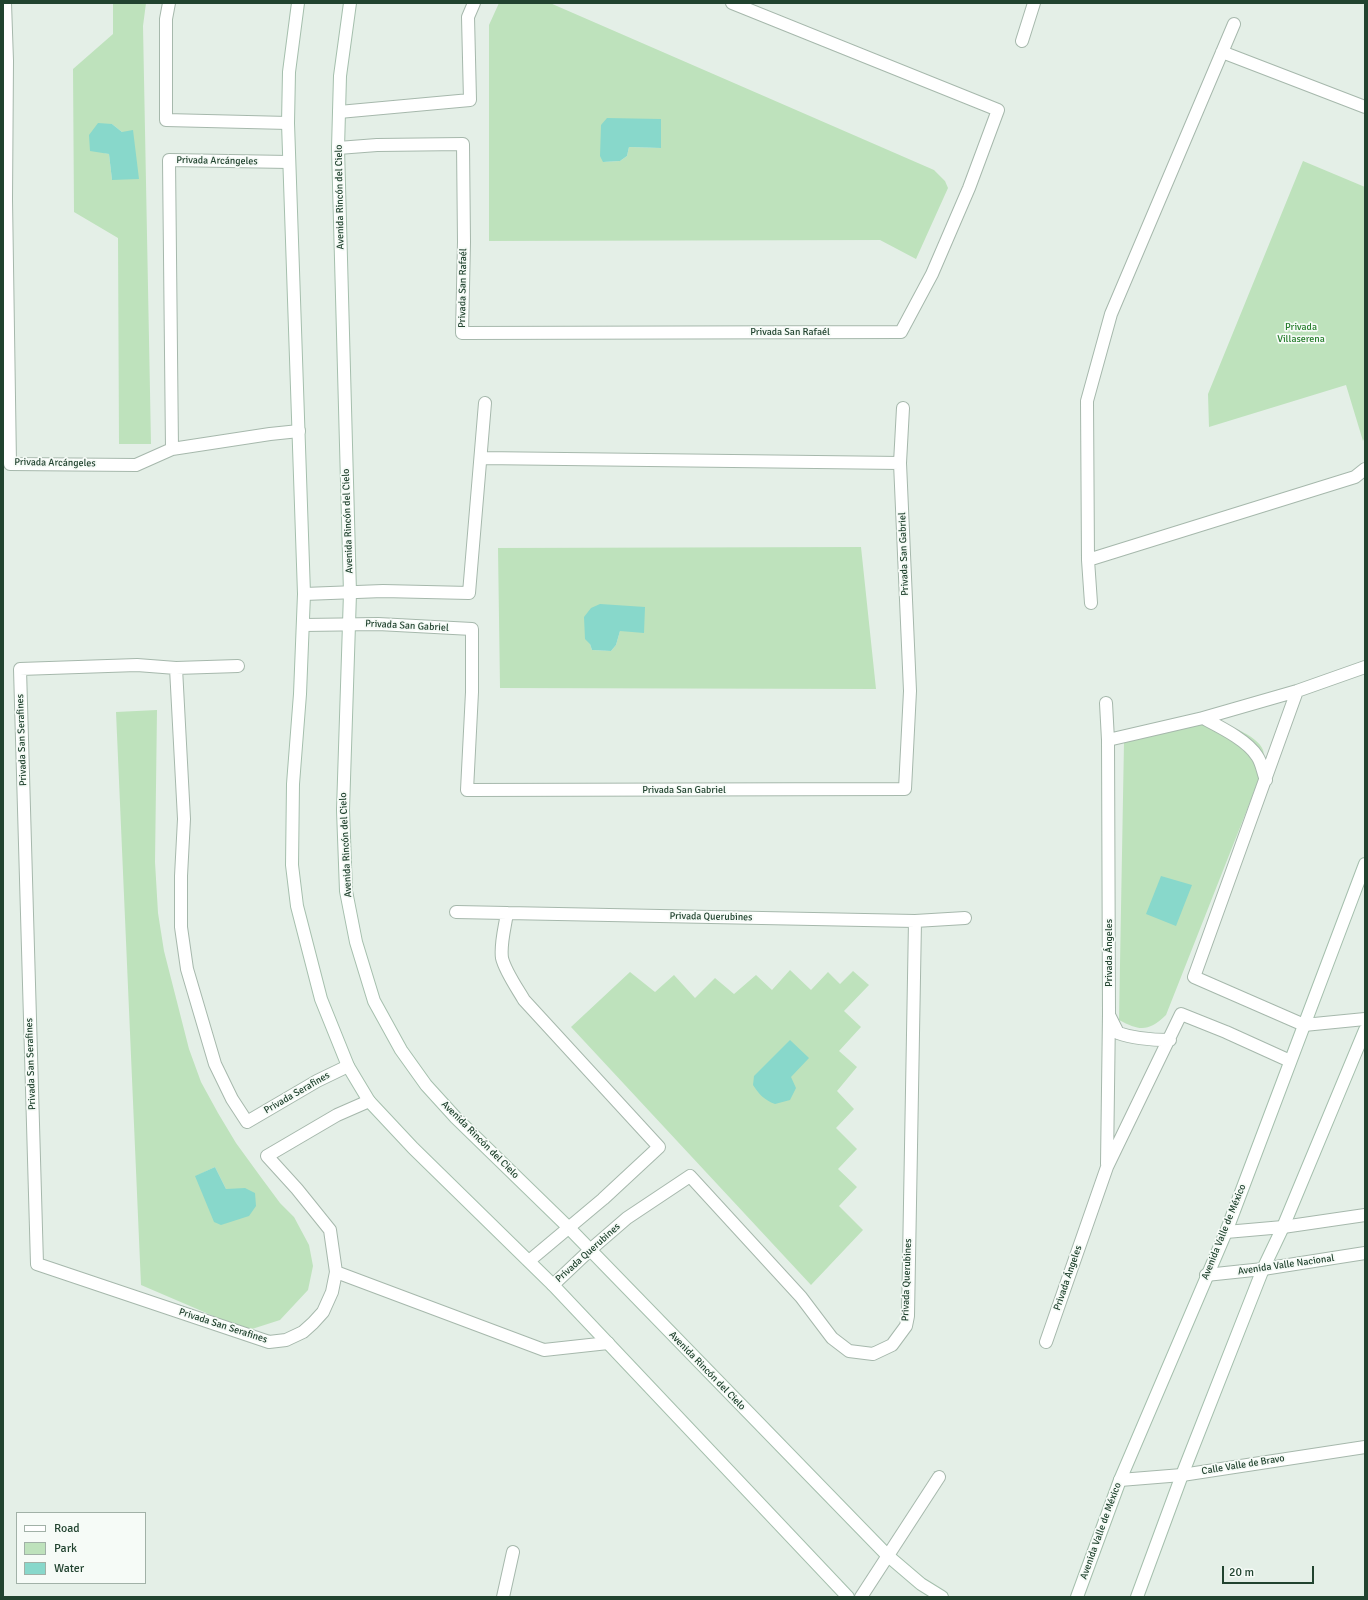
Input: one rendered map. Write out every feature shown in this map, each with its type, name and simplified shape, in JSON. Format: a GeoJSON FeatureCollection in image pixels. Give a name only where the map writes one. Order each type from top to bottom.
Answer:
{"type":"FeatureCollection","features":[{"type":"Feature","properties":{"kind":"street","name":"Privada Arcángeles"},"geometry":{"type":"LineString","coordinates":[[5,3],[7,61],[6,199],[10,464],[136,465],[172,449],[299,431]]}},
{"type":"Feature","properties":{"kind":"street"},"geometry":{"type":"LineString","coordinates":[[169,3],[166,19],[166,120],[288,123]]}},
{"type":"Feature","properties":{"kind":"street"},"geometry":{"type":"LineString","coordinates":[[298,3],[289,72],[288,123],[304,594],[300,694],[293,784],[292,865],[296,906],[320,999],[348,1066],[369,1101],[413,1148],[553,1284],[848,1597]]}},
{"type":"Feature","properties":{"kind":"street","name":"Avenida Rincón del Cielo"},"geometry":{"type":"LineString","coordinates":[[350,3],[340,76],[338,148],[350,592],[343,810],[346,891],[356,942],[374,1001],[401,1050],[426,1085],[456,1118],[568,1227],[887,1555],[921,1584],[942,1597]]}},
{"type":"Feature","properties":{"kind":"street"},"geometry":{"type":"LineString","coordinates":[[339,112],[470,100],[468,17],[474,3]]}},
{"type":"Feature","properties":{"kind":"street","name":"Privada San Rafaél"},"geometry":{"type":"LineString","coordinates":[[338,148],[377,145],[462,144],[464,242],[462,333],[901,332],[932,274],[963,203],[998,110],[732,3]]}},
{"type":"Feature","properties":{"kind":"street"},"geometry":{"type":"LineString","coordinates":[[1022,41],[1034,3]]}},
{"type":"Feature","properties":{"kind":"street"},"geometry":{"type":"LineString","coordinates":[[1091,603],[1088,560],[1087,401],[1111,314],[1234,24]]}},
{"type":"Feature","properties":{"kind":"street"},"geometry":{"type":"LineString","coordinates":[[1222,52],[1365,107]]}},
{"type":"Feature","properties":{"kind":"street","name":"Privada Arcángeles"},"geometry":{"type":"LineString","coordinates":[[172,449],[169,160],[289,162]]}},
{"type":"Feature","properties":{"kind":"street"},"geometry":{"type":"LineString","coordinates":[[304,594],[383,591],[469,593],[485,403]]}},
{"type":"Feature","properties":{"kind":"street","name":"Privada San Gabriel"},"geometry":{"type":"LineString","coordinates":[[303,625],[348,624],[472,629],[472,692],[467,790],[905,789],[910,691],[900,462],[903,408]]}},
{"type":"Feature","properties":{"kind":"street"},"geometry":{"type":"LineString","coordinates":[[481,458],[900,462]]}},
{"type":"Feature","properties":{"kind":"street"},"geometry":{"type":"LineString","coordinates":[[1088,560],[1355,477],[1365,469]]}},
{"type":"Feature","properties":{"kind":"street","name":"Privada San Serafines"},"geometry":{"type":"LineString","coordinates":[[238,666],[176,668],[137,665],[20,668],[38,1264],[269,1342],[286,1340],[303,1332],[323,1312],[332,1292],[336,1272],[330,1230],[297,1189],[267,1156],[337,1115],[369,1101]]}},
{"type":"Feature","properties":{"kind":"street"},"geometry":{"type":"LineString","coordinates":[[1108,740],[1203,718],[1297,691],[1365,667]]}},
{"type":"Feature","properties":{"kind":"street","name":"Privada Serafines"},"geometry":{"type":"LineString","coordinates":[[176,668],[184,819],[181,876],[181,927],[187,969],[215,1064],[232,1099],[247,1122],[317,1081],[348,1066]]}},
{"type":"Feature","properties":{"kind":"street"},"geometry":{"type":"LineString","coordinates":[[1297,691],[1194,977],[1304,1025],[1365,1019]]}},
{"type":"Feature","properties":{"kind":"street","name":"Privada Ángeles"},"geometry":{"type":"LineString","coordinates":[[1106,703],[1108,740],[1109,1014],[1107,1167]]}},
{"type":"Feature","properties":{"kind":"street"},"geometry":{"type":"LineString","coordinates":[[1203,718],[1219,726],[1247,746],[1258,757],[1266,780]]}},
{"type":"Feature","properties":{"kind":"street","name":"Avenida Valle de México"},"geometry":{"type":"LineString","coordinates":[[1077,1597],[1120,1480],[1206,1275],[1226,1232],[1365,864]]}},
{"type":"Feature","properties":{"kind":"street","name":"Privada Querubines"},"geometry":{"type":"LineString","coordinates":[[456,912],[916,921],[964,918]]}},
{"type":"Feature","properties":{"kind":"street"},"geometry":{"type":"LineString","coordinates":[[507,913],[503,937],[502,958],[511,980],[524,1000],[659,1147],[603,1200],[568,1227],[529,1261]]}},
{"type":"Feature","properties":{"kind":"street","name":"Privada Querubines"},"geometry":{"type":"LineString","coordinates":[[553,1284],[627,1218],[690,1176],[801,1296],[832,1338],[848,1351],[873,1354],[892,1345],[906,1326],[908,1316],[916,921]]}},
{"type":"Feature","properties":{"kind":"street"},"geometry":{"type":"LineString","coordinates":[[1109,1014],[1118,1032],[1132,1038],[1170,1040]]}},
{"type":"Feature","properties":{"kind":"street","name":"Privada Ángeles"},"geometry":{"type":"LineString","coordinates":[[1046,1342],[1107,1167],[1170,1040],[1181,1014],[1226,1032],[1290,1061]]}},
{"type":"Feature","properties":{"kind":"street"},"geometry":{"type":"LineString","coordinates":[[1137,1597],[1182,1475],[1263,1269],[1283,1227],[1365,1030]]}},
{"type":"Feature","properties":{"kind":"street"},"geometry":{"type":"LineString","coordinates":[[1226,1232],[1283,1227],[1365,1215]]}},
{"type":"Feature","properties":{"kind":"street","name":"Avenida Valle Nacional"},"geometry":{"type":"LineString","coordinates":[[1206,1275],[1263,1269],[1365,1254]]}},
{"type":"Feature","properties":{"kind":"street"},"geometry":{"type":"LineString","coordinates":[[336,1272],[544,1350],[608,1343]]}},
{"type":"Feature","properties":{"kind":"street","name":"Calle Valle de Bravo"},"geometry":{"type":"LineString","coordinates":[[1120,1480],[1182,1475],[1365,1447]]}},
{"type":"Feature","properties":{"kind":"street"},"geometry":{"type":"LineString","coordinates":[[861,1597],[939,1477]]}},
{"type":"Feature","properties":{"kind":"street"},"geometry":{"type":"LineString","coordinates":[[503,1597],[513,1552]]}},
{"type":"Feature","properties":{"kind":"green space"},"geometry":{"type":"Polygon","coordinates":[[[113,3],[146,3],[143,26],[151,444],[119,444],[118,238],[74,212],[73,69],[113,34],[113,3]],[[112,124],[104,153],[109,154],[112,180],[122,132],[112,124]]]}},
{"type":"Feature","properties":{"kind":"green space"},"geometry":{"type":"Polygon","coordinates":[[[499,3],[550,3],[934,170],[945,181],[948,188],[916,259],[880,240],[489,241],[489,25],[499,3]],[[661,119],[603,162],[620,161],[627,156],[629,147],[661,148],[661,119]]]}},
{"type":"Feature","properties":{"kind":"green space","name":"Privada Villaserena"},"geometry":{"type":"Polygon","coordinates":[[[1303,161],[1365,187],[1365,437],[1363,441],[1346,385],[1209,427],[1208,394],[1303,161]]]}},
{"type":"Feature","properties":{"kind":"green space"},"geometry":{"type":"Polygon","coordinates":[[[861,547],[876,689],[500,688],[498,548],[861,547]],[[645,607],[590,644],[592,650],[611,651],[616,645],[620,631],[645,607]]]}},
{"type":"Feature","properties":{"kind":"green space"},"geometry":{"type":"Polygon","coordinates":[[[157,710],[155,862],[158,913],[164,951],[189,1049],[201,1082],[236,1143],[280,1203],[294,1217],[309,1245],[313,1266],[308,1290],[280,1320],[252,1329],[239,1327],[141,1285],[116,712],[157,710]],[[215,1167],[196,1176],[226,1189],[215,1167]]]}},
{"type":"Feature","properties":{"kind":"green space"},"geometry":{"type":"Polygon","coordinates":[[[1210,720],[1240,730],[1254,739],[1260,744],[1263,750],[1264,760],[1252,797],[1166,1015],[1160,1021],[1149,1027],[1138,1028],[1119,1020],[1124,742],[1210,720]]]}},
{"type":"Feature","properties":{"kind":"green space"},"geometry":{"type":"Polygon","coordinates":[[[790,970],[811,990],[828,972],[840,984],[853,971],[869,985],[844,1011],[861,1027],[839,1051],[857,1067],[837,1091],[854,1109],[836,1128],[857,1149],[838,1169],[857,1187],[839,1206],[863,1230],[811,1285],[571,1027],[630,972],[655,992],[674,975],[695,998],[715,978],[734,994],[756,975],[772,990],[790,970]]]}},
{"type":"Feature","properties":{"kind":"water"},"geometry":{"type":"Polygon","coordinates":[[[607,118],[661,119],[661,148],[629,147],[627,156],[620,161],[603,162],[600,156],[601,125],[607,118]]]}},
{"type":"Feature","properties":{"kind":"water"},"geometry":{"type":"Polygon","coordinates":[[[98,123],[112,124],[122,132],[133,130],[139,179],[112,180],[109,154],[90,151],[89,135],[98,123]]]}},
{"type":"Feature","properties":{"kind":"water"},"geometry":{"type":"Polygon","coordinates":[[[600,604],[645,607],[644,633],[620,631],[616,645],[611,651],[592,650],[590,644],[585,639],[584,617],[591,608],[600,604]]]}},
{"type":"Feature","properties":{"kind":"water"},"geometry":{"type":"Polygon","coordinates":[[[1161,876],[1192,885],[1176,926],[1146,914],[1161,876]]]}},
{"type":"Feature","properties":{"kind":"water"},"geometry":{"type":"Polygon","coordinates":[[[790,1040],[809,1058],[791,1077],[796,1088],[790,1100],[775,1104],[765,1099],[757,1091],[753,1085],[754,1076],[790,1040]]]}},
{"type":"Feature","properties":{"kind":"water"},"geometry":{"type":"Polygon","coordinates":[[[215,1167],[226,1189],[245,1188],[255,1193],[256,1206],[249,1216],[221,1225],[214,1222],[195,1176],[215,1167]]]}}]}
